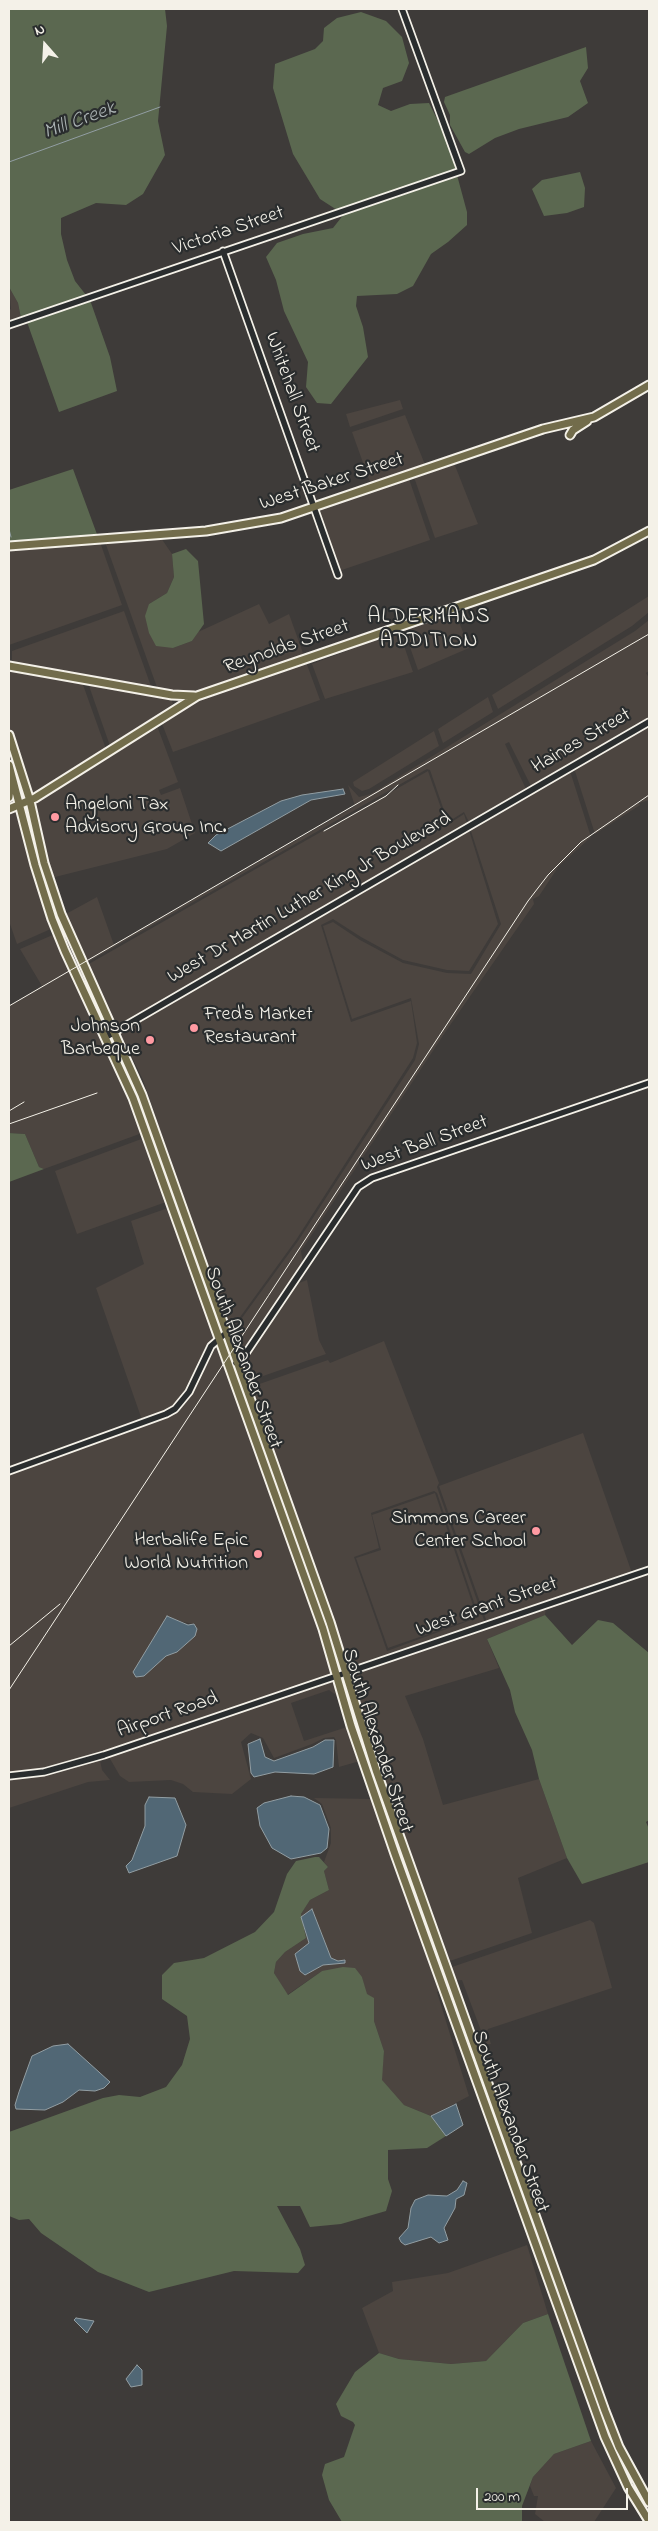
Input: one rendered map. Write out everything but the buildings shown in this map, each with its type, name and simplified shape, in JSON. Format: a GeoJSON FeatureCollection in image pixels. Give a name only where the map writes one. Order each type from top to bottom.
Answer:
{"type":"FeatureCollection","features":[{"type":"Feature","properties":{"kind":"main road","name":"West Baker Street"},"geometry":{"type":"LineString","coordinates":[[9,546],[225,529],[261,523],[314,508],[543,430],[594,417],[649,386]]}},
{"type":"Feature","properties":{"kind":"main road"},"geometry":{"type":"LineString","coordinates":[[570,435],[573,430],[594,417]]}},
{"type":"Feature","properties":{"kind":"main road","name":"Reynolds Street"},"geometry":{"type":"LineString","coordinates":[[9,808],[30,801],[172,709],[197,696],[594,560],[649,531]]}},
{"type":"Feature","properties":{"kind":"main road"},"geometry":{"type":"LineString","coordinates":[[9,666],[172,695],[197,696]]}},
{"type":"Feature","properties":{"kind":"main road"},"geometry":{"type":"LineString","coordinates":[[172,695],[175,701],[172,709]]}},
{"type":"Feature","properties":{"kind":"main road","name":"South Alexander Street"},"geometry":{"type":"LineString","coordinates":[[9,734],[30,801],[50,882],[82,964],[142,1095],[236,1363],[322,1599],[405,1850],[605,2411],[630,2468],[649,2502]]}},
{"type":"Feature","properties":{"kind":"main road"},"geometry":{"type":"LineString","coordinates":[[9,797],[10,769]]}},
{"type":"Feature","properties":{"kind":"main road","name":"South Alexander Street"},"geometry":{"type":"LineString","coordinates":[[10,769],[46,900],[73,969],[133,1098],[314,1602],[336,1676],[396,1854],[605,2437],[628,2487],[649,2521]]}},
{"type":"Feature","properties":{"kind":"main road"},"geometry":{"type":"LineString","coordinates":[[264,1464],[272,1461]]}},
{"type":"Feature","properties":{"kind":"main road"},"geometry":{"type":"LineString","coordinates":[[286,1527],[295,1524]]}},
{"type":"Feature","properties":{"kind":"main road"},"geometry":{"type":"LineString","coordinates":[[314,1602],[322,1599]]}},
{"type":"Feature","properties":{"kind":"main road"},"geometry":{"type":"LineString","coordinates":[[396,1854],[405,1850]]}},
{"type":"Feature","properties":{"kind":"main road"},"geometry":{"type":"LineString","coordinates":[[630,2468],[628,2487],[638,2493],[649,2510]]}},
{"type":"Feature","properties":{"kind":"street","name":"Victoria Street"},"geometry":{"type":"LineString","coordinates":[[9,325],[461,171],[402,9]]}},
{"type":"Feature","properties":{"kind":"street","name":"Whitehall Street"},"geometry":{"type":"LineString","coordinates":[[223,251],[338,575]]}},
{"type":"Feature","properties":{"kind":"street","name":"Haines Street"},"geometry":{"type":"LineString","coordinates":[[530,790],[649,722]]}},
{"type":"Feature","properties":{"kind":"street","name":"West Dr Martin Luther King Jr Boulevard"},"geometry":{"type":"LineString","coordinates":[[106,1037],[530,790]]}},
{"type":"Feature","properties":{"kind":"street","name":"West Ball Street"},"geometry":{"type":"LineString","coordinates":[[236,1363],[244,1356],[358,1187],[372,1178],[649,1083]]}},
{"type":"Feature","properties":{"kind":"street"},"geometry":{"type":"LineString","coordinates":[[9,1471],[166,1414],[175,1409],[189,1392],[206,1356],[218,1339],[226,1333]]}},
{"type":"Feature","properties":{"kind":"street","name":"West Grant Street"},"geometry":{"type":"LineString","coordinates":[[336,1676],[649,1570]]}},
{"type":"Feature","properties":{"kind":"street","name":"Airport Road"},"geometry":{"type":"LineString","coordinates":[[9,1776],[44,1772],[71,1766],[336,1676]]}},
{"type":"Feature","properties":{"kind":"shaded area"},"geometry":{"type":"Polygon","coordinates":[[[9,287],[18,303],[21,318],[9,322],[9,310],[11,309],[9,287]]]}},
{"type":"Feature","properties":{"kind":"shaded area"},"geometry":{"type":"Polygon","coordinates":[[[400,400],[403,409],[350,427],[346,414],[400,400]]]}},
{"type":"Feature","properties":{"kind":"shaded area"},"geometry":{"type":"Polygon","coordinates":[[[405,415],[426,467],[371,485],[352,432],[405,415]]]}},
{"type":"Feature","properties":{"kind":"shaded area"},"geometry":{"type":"Polygon","coordinates":[[[454,463],[478,524],[435,538],[414,477],[454,463]]]}},
{"type":"Feature","properties":{"kind":"shaded area"},"geometry":{"type":"Polygon","coordinates":[[[409,479],[430,540],[339,571],[318,510],[409,479]]]}},
{"type":"Feature","properties":{"kind":"shaded area"},"geometry":{"type":"Polygon","coordinates":[[[161,538],[172,554],[174,577],[167,593],[149,604],[173,648],[192,641],[198,632],[259,604],[269,624],[289,614],[304,656],[196,693],[158,690],[105,542],[161,538]]]}},
{"type":"Feature","properties":{"kind":"shaded area"},"geometry":{"type":"Polygon","coordinates":[[[100,542],[122,605],[9,645],[9,549],[100,542]]]}},
{"type":"Feature","properties":{"kind":"shaded area"},"geometry":{"type":"Polygon","coordinates":[[[649,596],[649,612],[632,626],[498,709],[492,695],[649,596]]]}},
{"type":"Feature","properties":{"kind":"shaded area"},"geometry":{"type":"Polygon","coordinates":[[[124,611],[152,689],[16,664],[12,660],[12,651],[124,611]]]}},
{"type":"Feature","properties":{"kind":"shaded area"},"geometry":{"type":"Polygon","coordinates":[[[455,611],[469,648],[418,670],[404,630],[455,611]]]}},
{"type":"Feature","properties":{"kind":"shaded area"},"geometry":{"type":"Polygon","coordinates":[[[649,620],[649,671],[646,673],[649,678],[649,719],[531,786],[509,742],[505,744],[526,789],[469,822],[464,812],[448,822],[430,770],[427,769],[86,963],[64,915],[97,897],[114,945],[355,806],[348,785],[359,797],[371,794],[635,631],[649,620]]]}},
{"type":"Feature","properties":{"kind":"shaded area"},"geometry":{"type":"Polygon","coordinates":[[[399,631],[413,672],[325,699],[312,664],[399,631]]]}},
{"type":"Feature","properties":{"kind":"shaded area"},"geometry":{"type":"Polygon","coordinates":[[[306,662],[320,700],[173,752],[161,721],[197,699],[306,662]]]}},
{"type":"Feature","properties":{"kind":"shaded area"},"geometry":{"type":"Polygon","coordinates":[[[9,669],[82,682],[106,749],[31,797],[9,726],[9,669]]]}},
{"type":"Feature","properties":{"kind":"shaded area"},"geometry":{"type":"Polygon","coordinates":[[[88,683],[171,698],[173,704],[110,746],[88,683]]]}},
{"type":"Feature","properties":{"kind":"shaded area"},"geometry":{"type":"Polygon","coordinates":[[[488,697],[493,712],[443,743],[438,729],[488,697]]]}},
{"type":"Feature","properties":{"kind":"shaded area"},"geometry":{"type":"Polygon","coordinates":[[[156,723],[178,782],[159,790],[161,795],[180,788],[195,833],[167,849],[51,878],[33,802],[156,723]]]}},
{"type":"Feature","properties":{"kind":"shaded area"},"geometry":{"type":"Polygon","coordinates":[[[649,726],[649,800],[639,803],[640,805],[595,834],[574,768],[649,726]]]}},
{"type":"Feature","properties":{"kind":"shaded area"},"geometry":{"type":"Polygon","coordinates":[[[434,731],[439,746],[369,789],[362,791],[354,786],[353,782],[434,731]]]}},
{"type":"Feature","properties":{"kind":"shaded area"},"geometry":{"type":"Polygon","coordinates":[[[9,743],[27,799],[22,800],[9,759],[9,743]]]}},
{"type":"Feature","properties":{"kind":"shaded area"},"geometry":{"type":"Polygon","coordinates":[[[428,771],[447,825],[464,814],[498,924],[469,971],[447,970],[403,960],[333,919],[321,925],[351,1022],[411,1001],[417,1043],[413,1058],[296,1240],[230,1331],[143,1080],[87,965],[428,771]]]}},
{"type":"Feature","properties":{"kind":"shaded area"},"geometry":{"type":"Polygon","coordinates":[[[570,771],[591,837],[559,866],[539,896],[533,899],[534,904],[446,1031],[301,1251],[303,1263],[237,1358],[118,1033],[141,1081],[228,1332],[231,1333],[298,1241],[415,1060],[419,1044],[411,998],[352,1019],[323,926],[333,922],[360,940],[403,963],[447,973],[471,974],[501,924],[470,828],[570,771]]]}},
{"type":"Feature","properties":{"kind":"shaded area"},"geometry":{"type":"Polygon","coordinates":[[[28,805],[57,912],[54,914],[38,865],[23,806],[28,805]]]}},
{"type":"Feature","properties":{"kind":"shaded area"},"geometry":{"type":"Polygon","coordinates":[[[18,808],[53,928],[17,944],[9,921],[9,812],[18,808]]]}},
{"type":"Feature","properties":{"kind":"shaded area"},"geometry":{"type":"Polygon","coordinates":[[[55,934],[130,1099],[142,1133],[44,1169],[39,1167],[25,1134],[9,1133],[9,1006],[42,986],[20,949],[55,934]]]}},
{"type":"Feature","properties":{"kind":"shaded area"},"geometry":{"type":"Polygon","coordinates":[[[113,1036],[140,1096],[151,1129],[147,1131],[135,1097],[109,1038],[113,1036]]]}},
{"type":"Feature","properties":{"kind":"shaded area"},"geometry":{"type":"Polygon","coordinates":[[[144,1138],[166,1202],[77,1234],[55,1171],[144,1138]]]}},
{"type":"Feature","properties":{"kind":"shaded area"},"geometry":{"type":"Polygon","coordinates":[[[168,1208],[215,1338],[204,1354],[181,1400],[165,1411],[142,1420],[96,1288],[144,1264],[131,1221],[168,1208]]]}},
{"type":"Feature","properties":{"kind":"shaded area"},"geometry":{"type":"Polygon","coordinates":[[[307,1280],[319,1340],[326,1354],[246,1382],[239,1364],[246,1358],[296,1284],[307,1280]]]}},
{"type":"Feature","properties":{"kind":"shaded area"},"geometry":{"type":"Polygon","coordinates":[[[384,1341],[439,1483],[437,1487],[485,1623],[346,1670],[248,1388],[328,1360],[330,1363],[384,1341]],[[434,1491],[371,1513],[379,1548],[354,1557],[387,1651],[479,1617],[437,1493],[434,1491]]]}},
{"type":"Feature","properties":{"kind":"shaded area"},"geometry":{"type":"Polygon","coordinates":[[[217,1345],[321,1630],[333,1674],[103,1753],[44,1769],[9,1773],[9,1475],[177,1411],[191,1394],[217,1345]],[[178,1621],[166,1656],[177,1652],[195,1636],[194,1624],[178,1621]]]}},
{"type":"Feature","properties":{"kind":"shaded area","name":"Simmons Career Center School"},"geometry":{"type":"Polygon","coordinates":[[[583,1433],[633,1576],[488,1625],[439,1486],[583,1433]]]}},
{"type":"Feature","properties":{"kind":"shaded area"},"geometry":{"type":"Polygon","coordinates":[[[435,1493],[477,1617],[388,1648],[356,1558],[381,1550],[372,1515],[435,1493]]]}},
{"type":"Feature","properties":{"kind":"shaded area"},"geometry":{"type":"Polygon","coordinates":[[[546,1608],[545,1615],[487,1639],[499,1668],[405,1696],[423,1739],[443,1805],[539,1779],[567,1858],[518,1878],[532,1933],[447,1962],[378,1769],[348,1675],[546,1608]]]}},
{"type":"Feature","properties":{"kind":"shaded area"},"geometry":{"type":"Polygon","coordinates":[[[334,1680],[360,1761],[339,1767],[334,1737],[324,1738],[274,1758],[263,1738],[251,1733],[241,1742],[251,1779],[232,1794],[193,1792],[183,1784],[171,1780],[129,1782],[120,1776],[109,1757],[334,1680]],[[329,1690],[291,1703],[304,1741],[347,1727],[336,1695],[329,1690]]]}},
{"type":"Feature","properties":{"kind":"shaded area"},"geometry":{"type":"Polygon","coordinates":[[[100,1760],[102,1770],[110,1780],[88,1782],[9,1808],[9,1779],[45,1775],[100,1760]]]}},
{"type":"Feature","properties":{"kind":"shaded area"},"geometry":{"type":"Polygon","coordinates":[[[314,1798],[373,1799],[441,1989],[437,1992],[469,2096],[431,2116],[404,2105],[381,2080],[384,2051],[374,2021],[374,1999],[366,1994],[362,1977],[322,1971],[287,1995],[274,1973],[276,1962],[285,1952],[306,1938],[304,1931],[309,1943],[295,1954],[300,1971],[305,1975],[323,1965],[338,1961],[331,1958],[312,1909],[301,1917],[310,1900],[329,1890],[324,1871],[328,1867],[324,1862],[331,1843],[331,1828],[322,1804],[314,1798]]]}},
{"type":"Feature","properties":{"kind":"shaded area"},"geometry":{"type":"Polygon","coordinates":[[[403,1854],[442,1963],[437,1963],[399,1856],[403,1854]]]}},
{"type":"Feature","properties":{"kind":"shaded area"},"geometry":{"type":"Polygon","coordinates":[[[590,1920],[594,1923],[612,1988],[488,2029],[491,2044],[486,2044],[462,1980],[454,1981],[449,1968],[590,1920]]]}},
{"type":"Feature","properties":{"kind":"shaded area"},"geometry":{"type":"Polygon","coordinates":[[[527,2245],[548,2314],[523,2323],[486,2361],[451,2364],[399,2359],[379,2353],[362,2308],[393,2291],[392,2282],[448,2273],[527,2245]]]}},
{"type":"Feature","properties":{"kind":"shaded area"},"geometry":{"type":"Polygon","coordinates":[[[591,2441],[616,2488],[594,2522],[545,2522],[535,2514],[538,2496],[534,2496],[530,2486],[533,2477],[554,2454],[591,2441]]]}},
{"type":"Feature","properties":{"kind":"green space"},"geometry":{"type":"Polygon","coordinates":[[[9,9],[165,9],[167,26],[158,121],[165,155],[143,194],[126,205],[96,203],[61,218],[61,234],[67,260],[75,281],[86,295],[21,318],[18,303],[9,287],[9,9]]]}},
{"type":"Feature","properties":{"kind":"green space"},"geometry":{"type":"Polygon","coordinates":[[[361,12],[386,21],[402,37],[409,63],[402,81],[383,88],[378,105],[391,111],[410,104],[429,103],[447,139],[456,170],[337,210],[320,199],[293,154],[273,88],[275,64],[315,49],[323,41],[324,28],[337,18],[361,12]]]}},
{"type":"Feature","properties":{"kind":"green space"},"geometry":{"type":"Polygon","coordinates":[[[586,47],[588,68],[580,81],[588,103],[568,117],[519,129],[495,138],[469,154],[465,152],[450,125],[450,115],[444,102],[445,97],[586,47]]]}},
{"type":"Feature","properties":{"kind":"green space"},"geometry":{"type":"Polygon","coordinates":[[[580,172],[585,188],[584,207],[567,213],[544,216],[532,189],[542,180],[580,172]]]}},
{"type":"Feature","properties":{"kind":"green space"},"geometry":{"type":"Polygon","coordinates":[[[457,175],[467,212],[467,225],[431,254],[413,286],[397,294],[357,296],[356,306],[363,327],[368,357],[331,404],[317,403],[306,387],[308,362],[284,311],[276,280],[266,257],[277,243],[303,234],[333,228],[344,214],[457,175]]]}},
{"type":"Feature","properties":{"kind":"green space"},"geometry":{"type":"Polygon","coordinates":[[[90,300],[110,357],[117,391],[59,412],[27,322],[90,300]]]}},
{"type":"Feature","properties":{"kind":"green space"},"geometry":{"type":"Polygon","coordinates":[[[73,469],[98,537],[9,543],[9,490],[73,469]]]}},
{"type":"Feature","properties":{"kind":"green space"},"geometry":{"type":"Polygon","coordinates":[[[186,549],[198,561],[204,624],[192,641],[173,648],[156,646],[149,633],[145,616],[149,604],[167,593],[174,577],[172,554],[186,549]]]}},
{"type":"Feature","properties":{"kind":"green space"},"geometry":{"type":"Polygon","coordinates":[[[9,1133],[25,1134],[39,1167],[44,1169],[9,1182],[9,1133]]]}},
{"type":"Feature","properties":{"kind":"green space"},"geometry":{"type":"Polygon","coordinates":[[[545,1615],[572,1645],[598,1620],[613,1623],[649,1653],[649,1820],[646,1822],[649,1829],[649,1862],[582,1884],[567,1858],[539,1779],[532,1750],[515,1712],[510,1690],[487,1639],[545,1615]]]}},
{"type":"Feature","properties":{"kind":"green space"},"geometry":{"type":"Polygon","coordinates":[[[319,1857],[328,1867],[324,1871],[329,1890],[310,1900],[301,1914],[306,1938],[285,1952],[276,1962],[274,1973],[288,1995],[322,1971],[343,1967],[355,1968],[362,1977],[367,1994],[374,1998],[374,2021],[384,2051],[382,2080],[404,2105],[431,2116],[446,2136],[427,2148],[388,2150],[388,2179],[392,2191],[386,2211],[341,2224],[310,2227],[300,2206],[277,2206],[300,2249],[305,2265],[298,2273],[234,2271],[149,2292],[98,2272],[41,2233],[29,2219],[19,2220],[9,2216],[9,2132],[103,2098],[119,2095],[140,2097],[166,2087],[182,2065],[190,2039],[187,2016],[162,1999],[162,1975],[174,1963],[204,1958],[255,1932],[274,1912],[287,1874],[296,1861],[319,1857]]]}},
{"type":"Feature","properties":{"kind":"green space"},"geometry":{"type":"Polygon","coordinates":[[[548,2314],[591,2441],[554,2454],[533,2477],[522,2506],[522,2522],[342,2522],[329,2500],[322,2475],[325,2464],[344,2457],[355,2425],[341,2416],[336,2404],[355,2372],[379,2353],[399,2359],[451,2364],[486,2361],[523,2323],[548,2314]]]}},
{"type":"Feature","properties":{"kind":"water"},"geometry":{"type":"Polygon","coordinates":[[[343,789],[345,794],[311,800],[221,851],[208,843],[216,835],[281,801],[302,795],[343,789]]]}},
{"type":"Feature","properties":{"kind":"water"},"geometry":{"type":"Polygon","coordinates":[[[167,1616],[188,1625],[194,1624],[197,1629],[195,1636],[177,1652],[166,1656],[144,1676],[136,1677],[133,1672],[167,1616]]]}},
{"type":"Feature","properties":{"kind":"water"},"geometry":{"type":"Polygon","coordinates":[[[260,1739],[265,1757],[274,1761],[313,1747],[325,1740],[334,1740],[333,1767],[314,1774],[275,1772],[254,1777],[251,1773],[248,1744],[260,1739]]]}},
{"type":"Feature","properties":{"kind":"water"},"geometry":{"type":"Polygon","coordinates":[[[291,1796],[304,1797],[320,1805],[329,1829],[327,1848],[321,1853],[291,1859],[272,1848],[260,1826],[257,1808],[264,1803],[291,1796]]]}},
{"type":"Feature","properties":{"kind":"water"},"geometry":{"type":"Polygon","coordinates":[[[149,1797],[175,1798],[186,1825],[177,1856],[129,1873],[126,1866],[132,1860],[145,1826],[145,1805],[149,1797]]]}},
{"type":"Feature","properties":{"kind":"water"},"geometry":{"type":"Polygon","coordinates":[[[312,1909],[331,1958],[338,1961],[345,1960],[345,1963],[323,1965],[305,1975],[300,1971],[295,1954],[309,1943],[301,1917],[312,1909]]]}},
{"type":"Feature","properties":{"kind":"water"},"geometry":{"type":"Polygon","coordinates":[[[68,2044],[110,2082],[104,2088],[95,2091],[79,2090],[63,2102],[45,2110],[16,2109],[15,2105],[32,2056],[53,2046],[68,2044]]]}},
{"type":"Feature","properties":{"kind":"water"},"geometry":{"type":"Polygon","coordinates":[[[456,2104],[463,2125],[446,2136],[431,2116],[456,2104]]]}},
{"type":"Feature","properties":{"kind":"water"},"geometry":{"type":"Polygon","coordinates":[[[463,2181],[467,2183],[464,2195],[456,2199],[455,2208],[444,2228],[448,2240],[439,2243],[431,2237],[405,2245],[401,2242],[399,2238],[408,2228],[411,2208],[415,2200],[428,2195],[447,2196],[457,2190],[463,2181]]]}},
{"type":"Feature","properties":{"kind":"water"},"geometry":{"type":"Polygon","coordinates":[[[76,2318],[94,2321],[87,2333],[74,2320],[76,2318]]]}},
{"type":"Feature","properties":{"kind":"water"},"geometry":{"type":"Polygon","coordinates":[[[137,2365],[142,2370],[142,2385],[131,2387],[126,2379],[137,2365]]]}},
{"type":"Feature","properties":{"kind":"waterway","name":"Mill Creek"},"geometry":{"type":"LineString","coordinates":[[9,162],[160,107]]}},
{"type":"Feature","properties":{"kind":"waterway"},"geometry":{"type":"LineString","coordinates":[[9,529],[11,537]]}},
{"type":"Feature","properties":{"kind":"railway"},"geometry":{"type":"LineString","coordinates":[[9,1006],[649,634]]}},
{"type":"Feature","properties":{"kind":"railway"},"geometry":{"type":"LineString","coordinates":[[324,831],[386,796],[398,785]]}},
{"type":"Feature","properties":{"kind":"railway"},"geometry":{"type":"LineString","coordinates":[[9,1690],[528,901],[548,875],[581,842],[649,795]]}},
{"type":"Feature","properties":{"kind":"railway"},"geometry":{"type":"LineString","coordinates":[[9,1124],[97,1093]]}},
{"type":"Feature","properties":{"kind":"railway"},"geometry":{"type":"LineString","coordinates":[[9,1111],[24,1102]]}},
{"type":"Feature","properties":{"kind":"railway"},"geometry":{"type":"LineString","coordinates":[[9,1646],[60,1604]]}},
{"type":"Feature","properties":{"kind":"place","name":"Angeloni Tax Advisory Group Inc."},"geometry":{"type":"Point","coordinates":[55,817]}},
{"type":"Feature","properties":{"kind":"place","name":"Fred's Market Restaurant"},"geometry":{"type":"Point","coordinates":[194,1028]}},
{"type":"Feature","properties":{"kind":"place","name":"Johnson Barbeque"},"geometry":{"type":"Point","coordinates":[150,1040]}},
{"type":"Feature","properties":{"kind":"place","name":"Simmons Career Center School"},"geometry":{"type":"Point","coordinates":[536,1531]}},
{"type":"Feature","properties":{"kind":"place","name":"Herbalife Epic World Nutrition"},"geometry":{"type":"Point","coordinates":[258,1554]}},
{"type":"Feature","properties":{"kind":"district","name":"ALDERMANS ADDITION"},"geometry":{"type":"Point","coordinates":[429,631]}}]}
